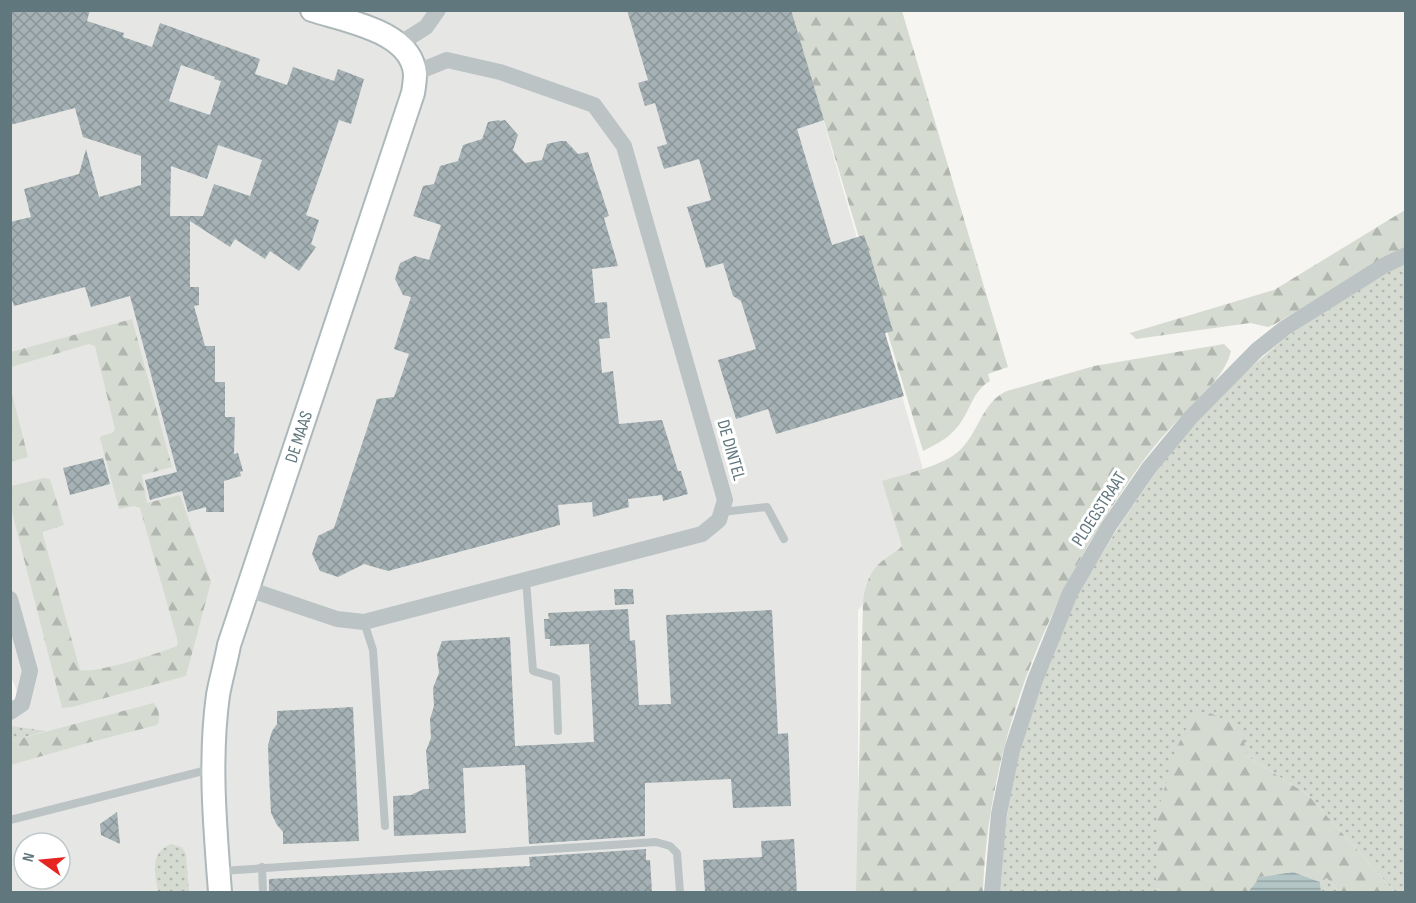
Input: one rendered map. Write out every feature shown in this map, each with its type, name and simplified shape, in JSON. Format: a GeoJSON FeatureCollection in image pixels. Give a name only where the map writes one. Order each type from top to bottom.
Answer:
{"type":"FeatureCollection","features":[{"type":"Feature","properties":{"kind":"street"},"geometry":{"type":"LineString","coordinates":[[312,10],[385,34],[409,55],[415,73]]}},
{"type":"Feature","properties":{"kind":"street"},"geometry":{"type":"LineString","coordinates":[[399,44],[426,27],[438,10]]}},
{"type":"Feature","properties":{"kind":"street","name":"DE DINTEL"},"geometry":{"type":"LineString","coordinates":[[415,73],[447,60],[510,76],[594,105],[624,146],[725,500],[722,512]]}},
{"type":"Feature","properties":{"kind":"street","name":"DE MAAS"},"geometry":{"type":"LineString","coordinates":[[219,882],[214,768],[218,694],[229,645],[413,93],[415,73]]}},
{"type":"Feature","properties":{"kind":"street","name":"PLOEGSTRAAT"},"geometry":{"type":"LineString","coordinates":[[992,892],[999,814],[1012,750],[1035,680],[1070,593],[1108,526],[1149,468],[1191,417],[1257,350],[1285,328],[1383,266],[1406,255]]}},
{"type":"Feature","properties":{"kind":"street"},"geometry":{"type":"LineString","coordinates":[[248,589],[337,619],[363,622],[702,534],[719,520],[722,512]]}},
{"type":"Feature","properties":{"kind":"street"},"geometry":{"type":"LineString","coordinates":[[10,599],[30,671],[16,708]]}},
{"type":"Feature","properties":{"kind":"lane"},"geometry":{"type":"LineString","coordinates":[[722,512],[767,507],[784,539]]}},
{"type":"Feature","properties":{"kind":"lane"},"geometry":{"type":"LineString","coordinates":[[526,580],[532,671],[556,678],[558,731]]}},
{"type":"Feature","properties":{"kind":"lane"},"geometry":{"type":"LineString","coordinates":[[363,622],[373,650],[385,826]]}},
{"type":"Feature","properties":{"kind":"lane"},"geometry":{"type":"LineString","coordinates":[[10,820],[214,768]]}},
{"type":"Feature","properties":{"kind":"lane"},"geometry":{"type":"LineString","coordinates":[[219,882],[262,867],[656,842],[670,846],[678,853],[680,892]]}},
{"type":"Feature","properties":{"kind":"lane"},"geometry":{"type":"LineString","coordinates":[[262,867],[263,892]]}},
{"type":"Feature","properties":{"kind":"shaded area"},"geometry":{"type":"Polygon","coordinates":[[[10,11],[792,11],[926,480],[905,559],[858,610],[858,892],[11,892],[11,707],[22,702],[10,675],[10,11]]]}},
{"type":"Feature","properties":{"kind":"shaded area"},"geometry":{"type":"Polygon","coordinates":[[[1293,872],[1320,882],[1321,892],[1248,892],[1260,877],[1293,872]]]}},
{"type":"Feature","properties":{"kind":"green space"},"geometry":{"type":"Polygon","coordinates":[[[791,11],[902,11],[1008,367],[988,374],[990,381],[977,393],[955,430],[940,442],[923,451],[791,11]]]}},
{"type":"Feature","properties":{"kind":"green space"},"geometry":{"type":"Polygon","coordinates":[[[1405,210],[1405,247],[1275,324],[1268,327],[1250,323],[1136,339],[1130,333],[1274,290],[1405,210]]]}},
{"type":"Feature","properties":{"kind":"green space"},"geometry":{"type":"Polygon","coordinates":[[[1405,262],[1405,892],[1395,892],[1308,795],[1247,756],[1156,888],[1164,892],[999,892],[1007,816],[1019,752],[1042,682],[1076,597],[1116,531],[1156,472],[1196,422],[1235,381],[1285,338],[1388,270],[1405,262]]]}},
{"type":"Feature","properties":{"kind":"green space"},"geometry":{"type":"Polygon","coordinates":[[[132,319],[172,467],[142,475],[147,503],[180,495],[211,582],[186,676],[62,708],[11,508],[11,486],[44,478],[50,479],[64,525],[43,532],[43,535],[80,670],[100,669],[128,662],[177,646],[178,642],[140,508],[134,506],[119,509],[100,438],[112,433],[115,429],[95,346],[89,344],[11,367],[11,352],[132,319]]]}},
{"type":"Feature","properties":{"kind":"green space"},"geometry":{"type":"Polygon","coordinates":[[[1224,344],[1231,351],[1220,374],[1141,464],[1079,562],[1053,613],[1030,667],[1011,722],[997,778],[988,834],[983,892],[856,892],[863,601],[867,582],[872,572],[902,546],[882,481],[924,469],[954,455],[967,442],[992,402],[1007,391],[1094,366],[1224,344]]]}},
{"type":"Feature","properties":{"kind":"green space"},"geometry":{"type":"Polygon","coordinates":[[[11,390],[28,457],[10,462],[11,390]]]}},
{"type":"Feature","properties":{"kind":"green space"},"geometry":{"type":"Polygon","coordinates":[[[153,703],[159,714],[157,725],[11,765],[11,741],[153,703]]]}},
{"type":"Feature","properties":{"kind":"green space"},"geometry":{"type":"Polygon","coordinates":[[[1194,713],[1204,720],[1210,713],[1241,727],[1247,756],[1308,795],[1395,892],[1338,892],[1327,878],[1320,882],[1293,872],[1260,877],[1248,892],[1164,892],[1156,888],[1158,810],[1177,747],[1194,713]]]}},
{"type":"Feature","properties":{"kind":"green space"},"geometry":{"type":"Polygon","coordinates":[[[11,726],[46,731],[11,741],[11,726]]]}},
{"type":"Feature","properties":{"kind":"green space"},"geometry":{"type":"Polygon","coordinates":[[[171,844],[182,847],[186,854],[189,892],[158,892],[156,858],[164,848],[171,844]]]}},
{"type":"Feature","properties":{"kind":"green space"},"geometry":{"type":"Polygon","coordinates":[[[1327,878],[1338,892],[1321,892],[1320,882],[1327,878]]]}},
{"type":"Feature","properties":{"kind":"building"},"geometry":{"type":"Polygon","coordinates":[[[10,10],[90,10],[87,21],[124,33],[123,37],[152,47],[160,23],[260,59],[255,74],[287,85],[293,67],[334,81],[338,69],[364,79],[351,124],[339,120],[306,215],[319,220],[311,244],[316,247],[299,271],[270,251],[265,259],[235,239],[230,247],[190,221],[190,287],[199,287],[199,305],[194,306],[205,346],[215,346],[215,382],[225,382],[225,417],[235,417],[234,454],[238,453],[243,471],[240,472],[241,476],[224,481],[224,512],[206,512],[206,507],[188,512],[182,491],[150,500],[145,480],[177,472],[130,296],[91,307],[85,287],[14,306],[10,294],[10,222],[31,217],[24,189],[79,174],[86,149],[99,197],[141,185],[141,156],[83,137],[75,108],[10,125],[10,10]],[[181,65],[169,101],[210,115],[221,81],[181,65]],[[218,145],[207,179],[171,166],[170,216],[203,216],[214,184],[250,196],[262,160],[218,145]]]}},
{"type":"Feature","properties":{"kind":"building"},"geometry":{"type":"Polygon","coordinates":[[[627,10],[791,10],[824,120],[797,129],[832,245],[864,235],[893,331],[885,333],[904,396],[776,434],[768,409],[736,419],[718,360],[756,349],[741,301],[733,296],[723,263],[706,268],[687,207],[711,200],[699,159],[664,169],[657,147],[667,144],[655,103],[645,106],[638,83],[648,80],[627,10]]]}},
{"type":"Feature","properties":{"kind":"building"},"geometry":{"type":"Polygon","coordinates":[[[505,120],[518,135],[513,150],[525,163],[542,160],[547,144],[560,141],[566,141],[578,154],[588,152],[609,216],[604,218],[618,266],[592,269],[595,303],[607,302],[610,338],[599,339],[602,373],[613,371],[619,424],[662,420],[678,471],[681,471],[688,494],[663,501],[662,495],[628,499],[629,507],[593,517],[592,502],[558,505],[560,525],[388,571],[364,564],[338,577],[320,571],[312,554],[318,536],[334,528],[377,399],[394,397],[409,354],[394,349],[411,297],[403,295],[395,279],[400,263],[415,256],[429,260],[441,225],[413,216],[423,186],[434,184],[440,166],[458,161],[463,145],[482,139],[488,122],[505,120]]]}},
{"type":"Feature","properties":{"kind":"building"},"geometry":{"type":"Polygon","coordinates":[[[103,458],[110,484],[70,495],[63,468],[103,458]]]}},
{"type":"Feature","properties":{"kind":"building"},"geometry":{"type":"Polygon","coordinates":[[[614,589],[633,589],[634,604],[615,605],[614,589]]]}},
{"type":"Feature","properties":{"kind":"building"},"geometry":{"type":"Polygon","coordinates":[[[628,609],[630,641],[635,640],[639,705],[671,704],[666,615],[772,610],[778,734],[788,733],[791,806],[733,808],[731,779],[645,783],[645,836],[529,844],[525,765],[463,768],[466,833],[394,836],[393,796],[411,795],[429,789],[426,751],[431,738],[433,688],[439,673],[437,655],[442,641],[510,637],[515,746],[594,742],[589,644],[550,646],[550,639],[545,639],[544,619],[549,619],[548,613],[628,609]]]}},
{"type":"Feature","properties":{"kind":"building"},"geometry":{"type":"Polygon","coordinates":[[[353,707],[359,841],[283,844],[283,832],[271,813],[269,774],[268,745],[272,731],[277,724],[277,711],[353,707]]]}},
{"type":"Feature","properties":{"kind":"building"},"geometry":{"type":"Polygon","coordinates":[[[117,812],[120,844],[101,835],[100,824],[117,812]]]}},
{"type":"Feature","properties":{"kind":"building"},"geometry":{"type":"Polygon","coordinates":[[[794,839],[797,892],[705,892],[703,860],[762,857],[761,841],[794,839]]]}},
{"type":"Feature","properties":{"kind":"building"},"geometry":{"type":"Polygon","coordinates":[[[646,849],[646,860],[650,860],[652,892],[269,892],[269,879],[530,866],[529,857],[646,849]]]}}]}
